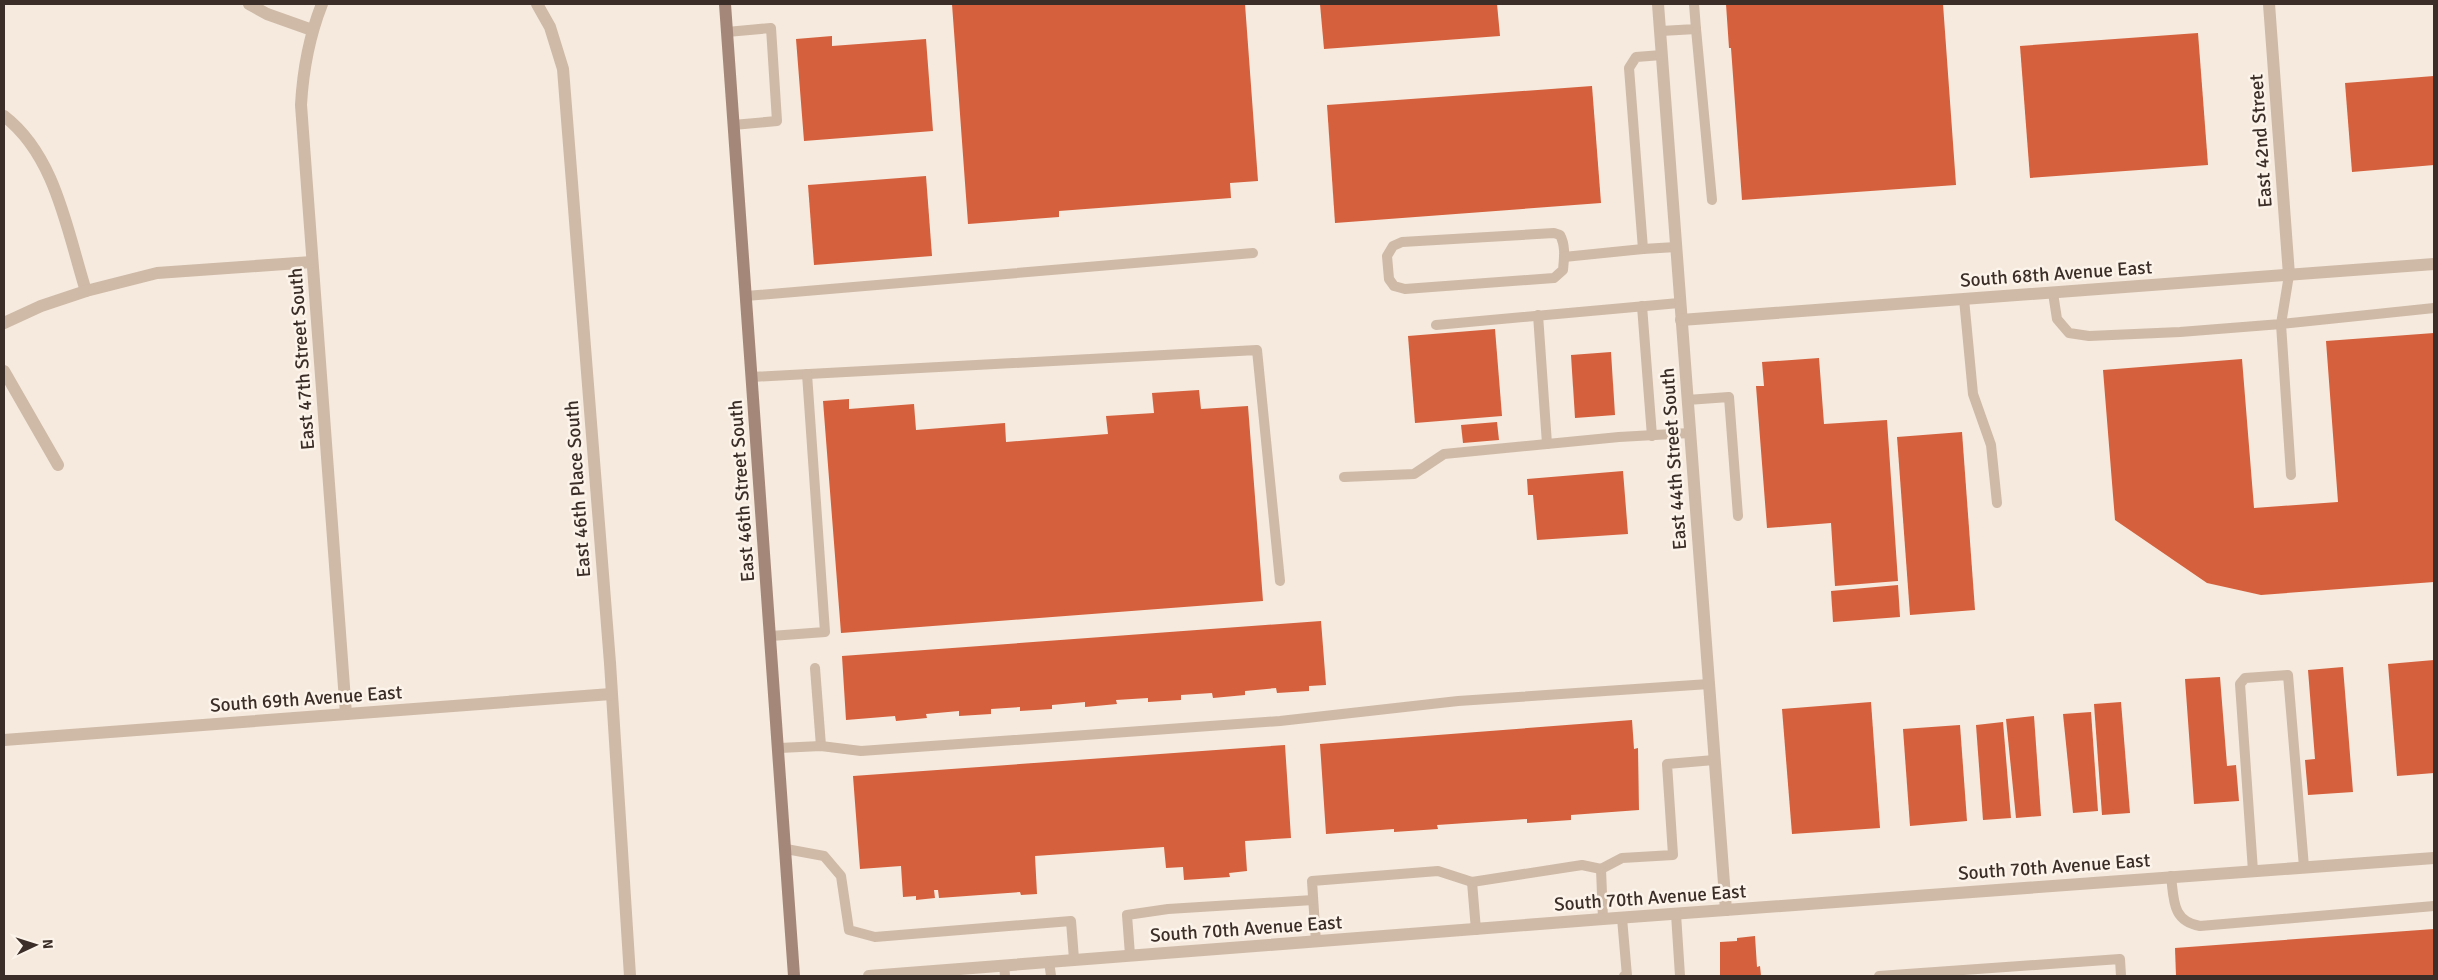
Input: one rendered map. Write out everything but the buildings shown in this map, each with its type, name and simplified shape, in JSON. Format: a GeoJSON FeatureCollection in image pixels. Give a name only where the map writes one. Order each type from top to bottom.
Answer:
{"type":"FeatureCollection","features":[{"type":"Feature","properties":{"kind":"street"},"geometry":{"type":"LineString","coordinates":[[249,4],[267,14],[312,30]]}},
{"type":"Feature","properties":{"kind":"street","name":"East 47th Street South"},"geometry":{"type":"LineString","coordinates":[[322,4],[312,30],[303,71],[301,105],[346,714]]}},
{"type":"Feature","properties":{"kind":"street","name":"East 46th Place South"},"geometry":{"type":"LineString","coordinates":[[537,4],[550,27],[563,68],[611,694],[630,976]]}},
{"type":"Feature","properties":{"kind":"street","name":"East 46th Street South"},"geometry":{"type":"LineString","coordinates":[[725,4],[794,976]]}},
{"type":"Feature","properties":{"kind":"street","name":"East 44th Street South"},"geometry":{"type":"LineString","coordinates":[[1658,4],[1726,910]]}},
{"type":"Feature","properties":{"kind":"street","name":"East 42nd Street"},"geometry":{"type":"LineString","coordinates":[[2269,4],[2289,275]]}},
{"type":"Feature","properties":{"kind":"street"},"geometry":{"type":"LineString","coordinates":[[4,116],[16,126],[36,150],[50,176],[86,291]]}},
{"type":"Feature","properties":{"kind":"street"},"geometry":{"type":"LineString","coordinates":[[4,323],[41,306],[86,291],[157,272],[312,262]]}},
{"type":"Feature","properties":{"kind":"street","name":"South 68th Avenue East"},"geometry":{"type":"LineString","coordinates":[[1681,320],[2434,264]]}},
{"type":"Feature","properties":{"kind":"street"},"geometry":{"type":"LineString","coordinates":[[4,371],[58,465]]}},
{"type":"Feature","properties":{"kind":"street","name":"South 69th Avenue East"},"geometry":{"type":"LineString","coordinates":[[4,740],[611,694]]}},
{"type":"Feature","properties":{"kind":"street","name":"South 70th Avenue East"},"geometry":{"type":"LineString","coordinates":[[869,976],[1005,971],[1049,961],[1074,959],[2171,876],[2434,858]]}},
{"type":"Feature","properties":{"kind":"lane"},"geometry":{"type":"LineString","coordinates":[[1694,4],[1712,200]]}},
{"type":"Feature","properties":{"kind":"lane"},"geometry":{"type":"LineString","coordinates":[[727,32],[770,28],[777,121],[733,124]]}},
{"type":"Feature","properties":{"kind":"lane"},"geometry":{"type":"LineString","coordinates":[[1660,31],[1696,29]]}},
{"type":"Feature","properties":{"kind":"lane"},"geometry":{"type":"LineString","coordinates":[[1643,249],[1629,68],[1636,58],[1662,55]]}},
{"type":"Feature","properties":{"kind":"lane"},"geometry":{"type":"LineString","coordinates":[[1554,234],[1560,235],[1563,240],[1564,257],[1563,270],[1554,278],[1405,289],[1394,286],[1389,279],[1387,256],[1393,246],[1402,242],[1554,234]]}},
{"type":"Feature","properties":{"kind":"lane"},"geometry":{"type":"LineString","coordinates":[[1564,257],[1676,247]]}},
{"type":"Feature","properties":{"kind":"lane"},"geometry":{"type":"LineString","coordinates":[[746,296],[1252,254]]}},
{"type":"Feature","properties":{"kind":"lane"},"geometry":{"type":"LineString","coordinates":[[2289,275],[2280,324],[2291,475]]}},
{"type":"Feature","properties":{"kind":"lane"},"geometry":{"type":"LineString","coordinates":[[2053,292],[2057,319],[2069,333],[2089,336],[2180,332],[2280,324],[2434,308]]}},
{"type":"Feature","properties":{"kind":"lane"},"geometry":{"type":"LineString","coordinates":[[1964,299],[1972,394],[1991,444],[1997,503]]}},
{"type":"Feature","properties":{"kind":"lane"},"geometry":{"type":"LineString","coordinates":[[1436,325],[1680,303]]}},
{"type":"Feature","properties":{"kind":"lane"},"geometry":{"type":"LineString","coordinates":[[1642,306],[1652,436]]}},
{"type":"Feature","properties":{"kind":"lane"},"geometry":{"type":"LineString","coordinates":[[1538,315],[1547,444]]}},
{"type":"Feature","properties":{"kind":"lane"},"geometry":{"type":"LineString","coordinates":[[752,377],[1257,350],[1280,580]]}},
{"type":"Feature","properties":{"kind":"lane"},"geometry":{"type":"LineString","coordinates":[[770,636],[825,632],[807,374]]}},
{"type":"Feature","properties":{"kind":"lane"},"geometry":{"type":"LineString","coordinates":[[1687,400],[1729,397],[1738,516]]}},
{"type":"Feature","properties":{"kind":"lane"},"geometry":{"type":"LineString","coordinates":[[1344,477],[1414,474],[1444,454],[1690,433]]}},
{"type":"Feature","properties":{"kind":"lane"},"geometry":{"type":"LineString","coordinates":[[815,668],[821,746]]}},
{"type":"Feature","properties":{"kind":"lane"},"geometry":{"type":"LineString","coordinates":[[2253,871],[2240,684],[2245,678],[2288,675],[2304,867]]}},
{"type":"Feature","properties":{"kind":"lane"},"geometry":{"type":"LineString","coordinates":[[779,748],[821,746],[871,750],[1280,721],[1458,702],[1709,684]]}},
{"type":"Feature","properties":{"kind":"lane"},"geometry":{"type":"LineString","coordinates":[[1316,942],[1312,881],[1438,871],[1472,882],[1582,865],[1601,869],[1622,858],[1673,855],[1667,764],[1714,760]]}},
{"type":"Feature","properties":{"kind":"lane"},"geometry":{"type":"LineString","coordinates":[[786,849],[824,856],[841,876],[848,930],[875,937],[1071,922],[1074,959]]}},
{"type":"Feature","properties":{"kind":"lane"},"geometry":{"type":"LineString","coordinates":[[1601,869],[1603,919]]}},
{"type":"Feature","properties":{"kind":"lane"},"geometry":{"type":"LineString","coordinates":[[2171,876],[2174,902],[2180,918],[2188,924],[2200,926],[2434,906]]}},
{"type":"Feature","properties":{"kind":"lane"},"geometry":{"type":"LineString","coordinates":[[1472,882],[1476,930]]}},
{"type":"Feature","properties":{"kind":"lane"},"geometry":{"type":"LineString","coordinates":[[1130,955],[1127,915],[1168,909],[1313,900]]}},
{"type":"Feature","properties":{"kind":"lane"},"geometry":{"type":"LineString","coordinates":[[1676,914],[1680,976]]}},
{"type":"Feature","properties":{"kind":"lane"},"geometry":{"type":"LineString","coordinates":[[1622,918],[1627,976],[1624,976]]}},
{"type":"Feature","properties":{"kind":"lane"},"geometry":{"type":"LineString","coordinates":[[1879,976],[2120,959],[2121,976]]}},
{"type":"Feature","properties":{"kind":"lane"},"geometry":{"type":"LineString","coordinates":[[1049,961],[1051,976]]}}]}
